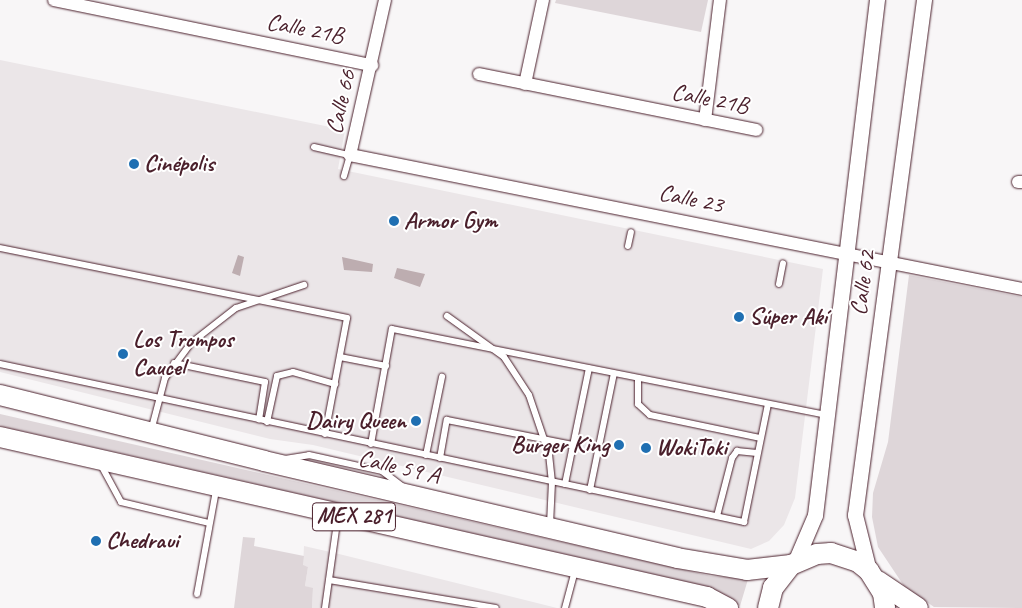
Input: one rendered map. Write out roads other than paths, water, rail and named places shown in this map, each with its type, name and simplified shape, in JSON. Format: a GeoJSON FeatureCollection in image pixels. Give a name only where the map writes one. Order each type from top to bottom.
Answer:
{"type":"FeatureCollection","features":[{"type":"Feature","properties":{"kind":"main road","name":"Calle 59 A"},"geometry":{"type":"LineString","coordinates":[[0,394],[264,461],[677,558],[747,570],[793,564],[817,554],[831,553],[858,562],[873,576]]}},
{"type":"Feature","properties":{"kind":"main road","name":"MEX 281"},"geometry":{"type":"LineString","coordinates":[[0,437],[707,597],[724,607]]}},
{"type":"Feature","properties":{"kind":"main road"},"geometry":{"type":"LineString","coordinates":[[768,608],[773,588],[793,564]]}},
{"type":"Feature","properties":{"kind":"main road"},"geometry":{"type":"LineString","coordinates":[[873,576],[886,608]]}},
{"type":"Feature","properties":{"kind":"main road"},"geometry":{"type":"LineString","coordinates":[[873,576],[918,608]]}},
{"type":"Feature","properties":{"kind":"street","name":"Calle 21B"},"geometry":{"type":"LineString","coordinates":[[54,0],[372,65]]}},
{"type":"Feature","properties":{"kind":"street","name":"Calle 66"},"geometry":{"type":"LineString","coordinates":[[350,155],[372,65],[385,0]]}},
{"type":"Feature","properties":{"kind":"street"},"geometry":{"type":"LineString","coordinates":[[525,84],[543,0]]}},
{"type":"Feature","properties":{"kind":"street"},"geometry":{"type":"LineString","coordinates":[[705,120],[720,0]]}},
{"type":"Feature","properties":{"kind":"street","name":"Calle 62"},"geometry":{"type":"LineString","coordinates":[[793,564],[815,514],[877,0]]}},
{"type":"Feature","properties":{"kind":"street","name":"Calle 62"},"geometry":{"type":"LineString","coordinates":[[873,576],[855,515],[924,0]]}},
{"type":"Feature","properties":{"kind":"street","name":"Calle 21B"},"geometry":{"type":"LineString","coordinates":[[479,74],[756,130]]}},
{"type":"Feature","properties":{"kind":"street","name":"Calle 23"},"geometry":{"type":"LineString","coordinates":[[350,155],[1022,290]]}},
{"type":"Feature","properties":{"kind":"lane"},"geometry":{"type":"LineString","coordinates":[[314,147],[350,155],[344,176]]}},
{"type":"Feature","properties":{"kind":"lane"},"geometry":{"type":"LineString","coordinates":[[628,246],[631,232]]}},
{"type":"Feature","properties":{"kind":"lane"},"geometry":{"type":"LineString","coordinates":[[0,248],[347,318],[325,434]]}},
{"type":"Feature","properties":{"kind":"lane"},"geometry":{"type":"LineString","coordinates":[[779,284],[783,263]]}},
{"type":"Feature","properties":{"kind":"lane"},"geometry":{"type":"LineString","coordinates":[[151,432],[158,399],[174,363],[208,328],[236,308],[304,285]]}},
{"type":"Feature","properties":{"kind":"lane"},"geometry":{"type":"LineString","coordinates":[[448,316],[488,348],[504,357],[529,395],[545,439],[552,482],[550,528]]}},
{"type":"Feature","properties":{"kind":"lane"},"geometry":{"type":"LineString","coordinates":[[371,444],[392,329],[827,415]]}},
{"type":"Feature","properties":{"kind":"lane"},"geometry":{"type":"LineString","coordinates":[[340,357],[386,366]]}},
{"type":"Feature","properties":{"kind":"lane"},"geometry":{"type":"LineString","coordinates":[[174,363],[265,382],[259,420]]}},
{"type":"Feature","properties":{"kind":"lane"},"geometry":{"type":"LineString","coordinates":[[0,364],[744,522],[768,404]]}},
{"type":"Feature","properties":{"kind":"lane"},"geometry":{"type":"LineString","coordinates":[[565,484],[589,368]]}},
{"type":"Feature","properties":{"kind":"lane"},"geometry":{"type":"LineString","coordinates":[[267,422],[277,376],[292,372],[335,384]]}},
{"type":"Feature","properties":{"kind":"lane"},"geometry":{"type":"LineString","coordinates":[[590,490],[614,373]]}},
{"type":"Feature","properties":{"kind":"lane"},"geometry":{"type":"LineString","coordinates":[[426,455],[442,377]]}},
{"type":"Feature","properties":{"kind":"lane"},"geometry":{"type":"LineString","coordinates":[[638,378],[638,404],[650,415],[760,438]]}},
{"type":"Feature","properties":{"kind":"lane"},"geometry":{"type":"LineString","coordinates":[[440,458],[448,420],[573,445]]}},
{"type":"Feature","properties":{"kind":"lane"},"geometry":{"type":"LineString","coordinates":[[717,516],[732,458],[737,452],[758,453]]}},
{"type":"Feature","properties":{"kind":"lane"},"geometry":{"type":"LineString","coordinates":[[98,460],[121,502],[209,523]]}},
{"type":"Feature","properties":{"kind":"lane"},"geometry":{"type":"LineString","coordinates":[[197,594],[216,486]]}},
{"type":"Feature","properties":{"kind":"lane"},"geometry":{"type":"LineString","coordinates":[[325,608],[338,514]]}},
{"type":"Feature","properties":{"kind":"lane"},"geometry":{"type":"LineString","coordinates":[[565,608],[576,567]]}},
{"type":"Feature","properties":{"kind":"lane"},"geometry":{"type":"LineString","coordinates":[[329,580],[496,608]]}},
{"type":"Feature","properties":{"kind":"place","name":"Cinépolis"},"geometry":{"type":"Point","coordinates":[134,164]}},
{"type":"Feature","properties":{"kind":"place","name":"Armor Gym"},"geometry":{"type":"Point","coordinates":[394,221]}},
{"type":"Feature","properties":{"kind":"place","name":"Súper Akí"},"geometry":{"type":"Point","coordinates":[739,317]}},
{"type":"Feature","properties":{"kind":"place","name":"Los Trompos Caucel"},"geometry":{"type":"Point","coordinates":[123,354]}},
{"type":"Feature","properties":{"kind":"place","name":"Dairy Queen"},"geometry":{"type":"Point","coordinates":[416,421]}},
{"type":"Feature","properties":{"kind":"place","name":"Burger King"},"geometry":{"type":"Point","coordinates":[619,445]}},
{"type":"Feature","properties":{"kind":"place","name":"WokiToki"},"geometry":{"type":"Point","coordinates":[646,448]}},
{"type":"Feature","properties":{"kind":"place","name":"Chedraui"},"geometry":{"type":"Point","coordinates":[96,541]}}]}
